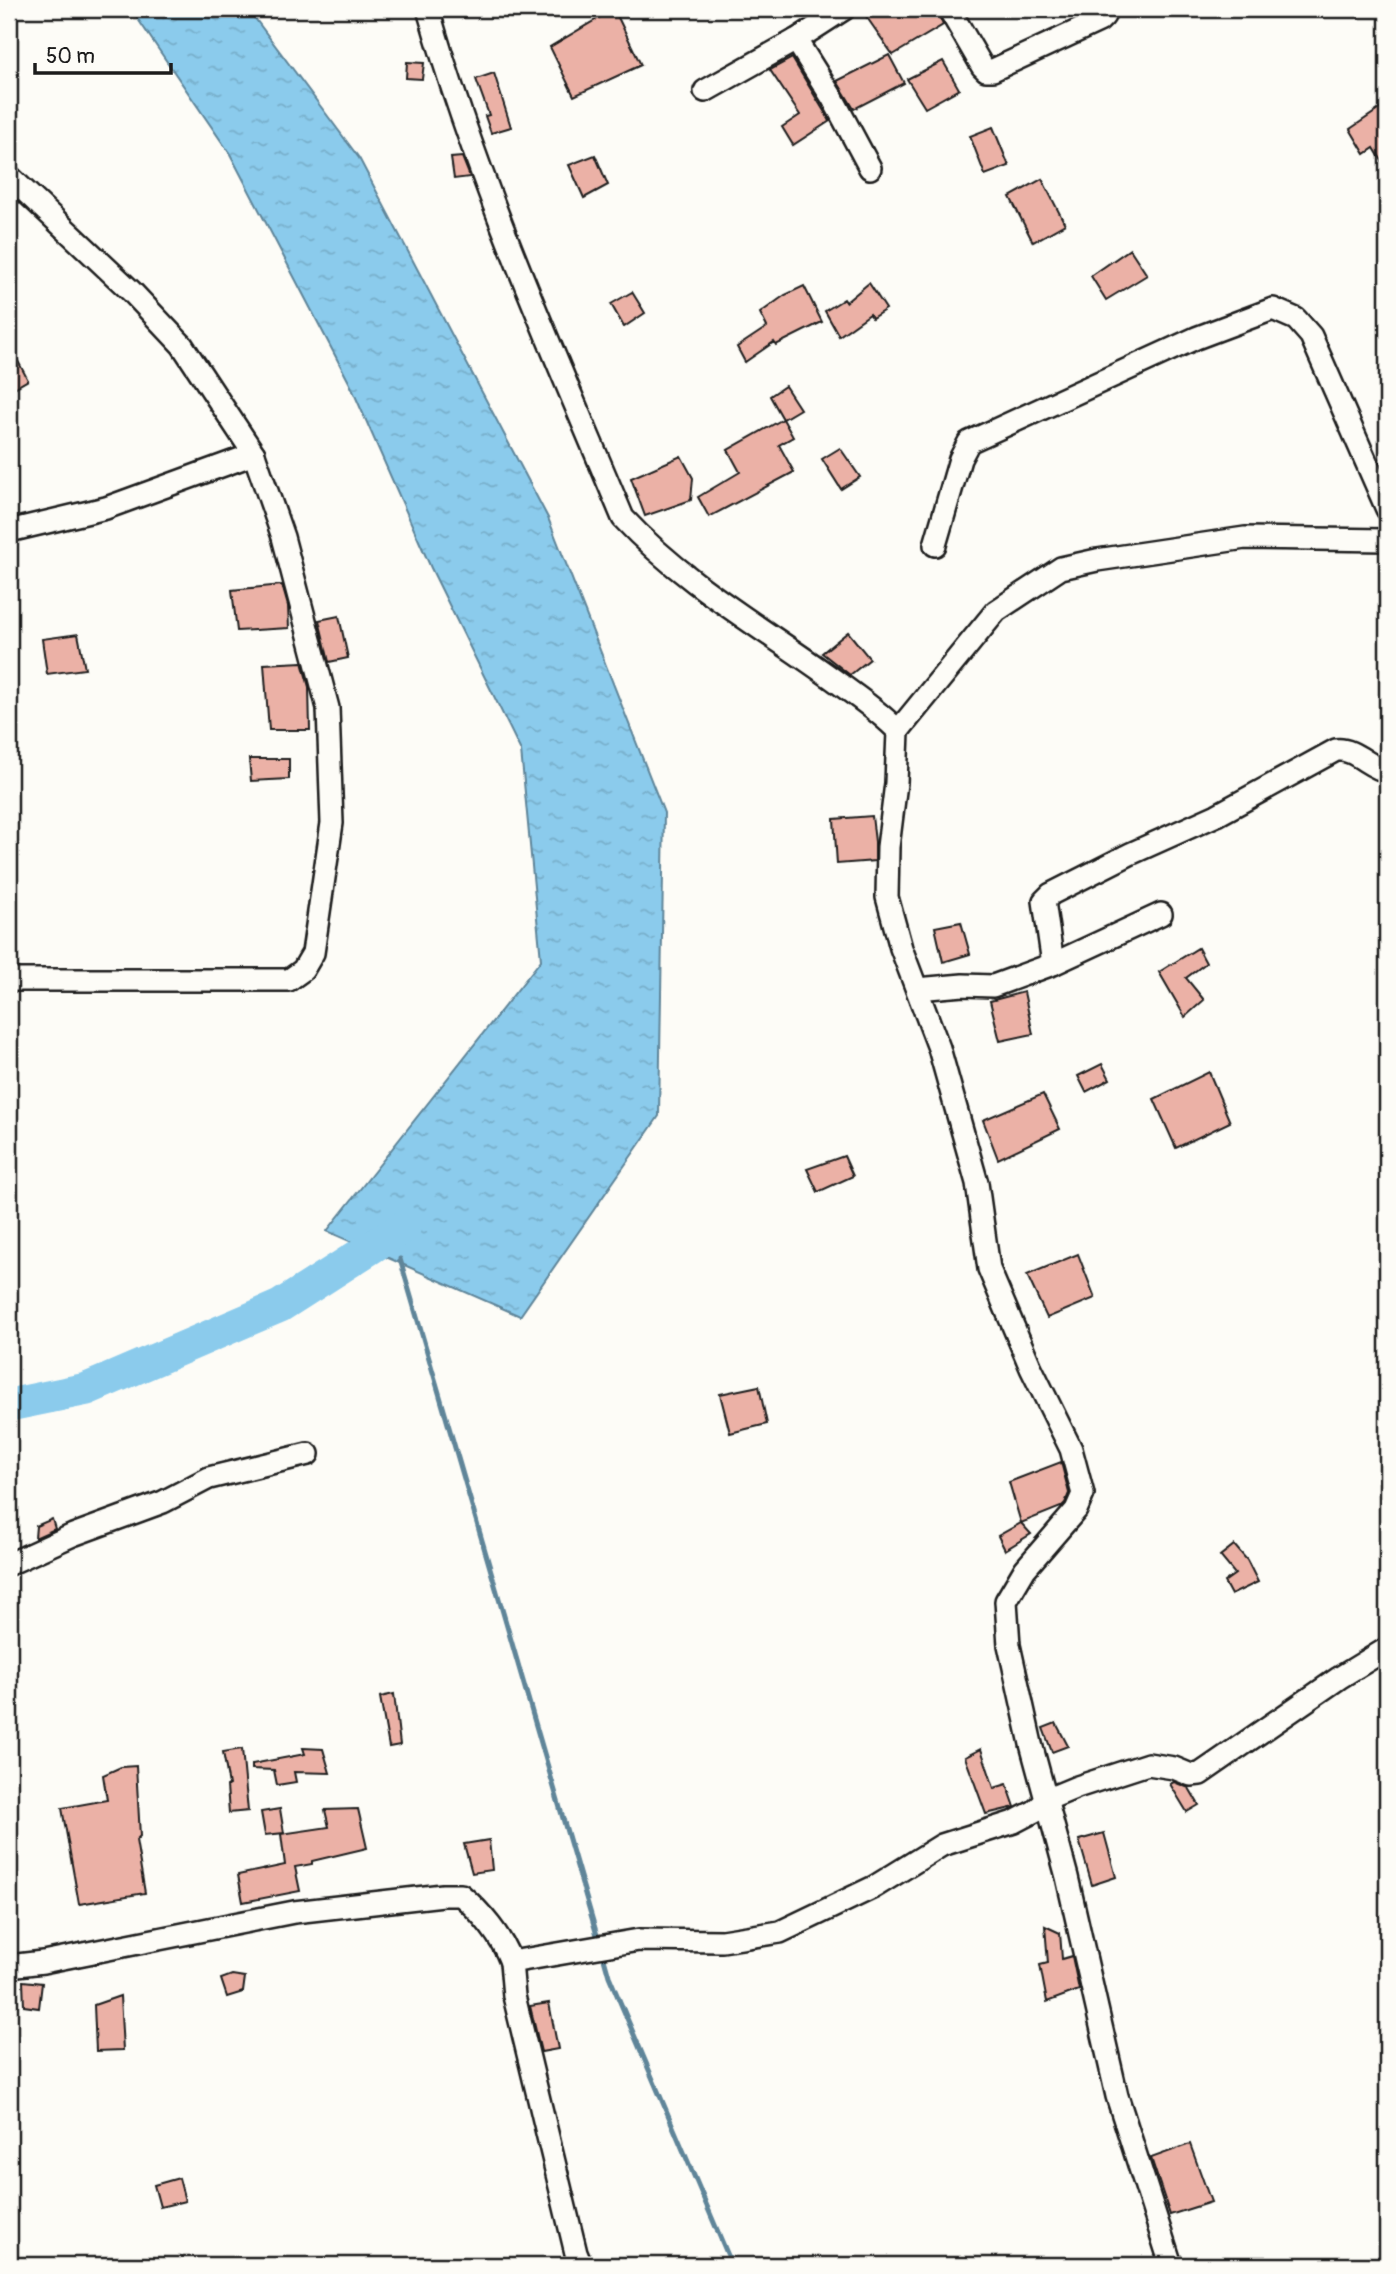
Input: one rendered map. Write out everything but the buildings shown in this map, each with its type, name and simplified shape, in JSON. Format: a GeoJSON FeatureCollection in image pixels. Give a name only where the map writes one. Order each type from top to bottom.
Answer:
{"type":"FeatureCollection","features":[{"type":"Feature","properties":{"kind":"street"},"geometry":{"type":"LineString","coordinates":[[428,9],[442,57],[505,233],[624,518],[649,546],[818,668],[898,730]]}},
{"type":"Feature","properties":{"kind":"street"},"geometry":{"type":"LineString","coordinates":[[705,91],[796,40],[844,9]]}},
{"type":"Feature","properties":{"kind":"street"},"geometry":{"type":"LineString","coordinates":[[949,9],[986,70],[993,70],[1099,21],[1104,16],[1105,9]]}},
{"type":"Feature","properties":{"kind":"street"},"geometry":{"type":"LineString","coordinates":[[796,40],[833,99],[870,169]]}},
{"type":"Feature","properties":{"kind":"street"},"geometry":{"type":"LineString","coordinates":[[9,176],[131,291],[182,345],[254,454],[283,537],[328,708],[332,823],[313,953],[303,970],[289,980],[9,980]]}},
{"type":"Feature","properties":{"kind":"street"},"geometry":{"type":"LineString","coordinates":[[936,545],[960,459],[969,442],[1196,338],[1273,309],[1296,318],[1311,336],[1387,509]]}},
{"type":"Feature","properties":{"kind":"street"},"geometry":{"type":"LineString","coordinates":[[9,531],[106,508],[254,454]]}},
{"type":"Feature","properties":{"kind":"street"},"geometry":{"type":"LineString","coordinates":[[1171,2265],[1117,2096],[1009,1645],[1006,1601],[1025,1569],[1076,1510],[1083,1493],[1071,1449],[1031,1368],[989,1269],[976,1183],[939,1048],[901,948],[887,897],[888,847],[896,783],[898,730],[996,611],[1061,568],[1097,560],[1245,538],[1387,540]]}},
{"type":"Feature","properties":{"kind":"street"},"geometry":{"type":"LineString","coordinates":[[1052,964],[1044,901],[1051,894],[1130,854],[1217,815],[1336,750],[1351,752],[1387,771]]}},
{"type":"Feature","properties":{"kind":"street"},"geometry":{"type":"LineString","coordinates":[[917,989],[963,985],[993,986],[1052,964],[1161,915]]}},
{"type":"Feature","properties":{"kind":"street"},"geometry":{"type":"LineString","coordinates":[[9,1564],[73,1535],[163,1502],[208,1478],[308,1454]]}},
{"type":"Feature","properties":{"kind":"street"},"geometry":{"type":"LineString","coordinates":[[511,1962],[639,1940],[722,1941],[780,1932],[874,1887],[942,1845],[1014,1822],[1035,1811],[1048,1799],[1113,1774],[1148,1763],[1174,1768],[1191,1775],[1200,1774],[1339,1678],[1387,1651]]}},
{"type":"Feature","properties":{"kind":"street"},"geometry":{"type":"LineString","coordinates":[[9,1966],[43,1962],[294,1912],[461,1895],[472,1904],[506,1949],[511,1962],[514,1996],[576,2253],[582,2265]]}},
{"type":"Feature","properties":{"kind":"water"},"geometry":{"type":"Polygon","coordinates":[[[131,9],[248,9],[359,158],[548,518],[664,813],[659,1116],[520,1316],[327,1231],[541,960],[521,751],[431,568],[350,384],[230,154],[131,9]]]}},
{"type":"Feature","properties":{"kind":"waterway"},"geometry":{"type":"LineString","coordinates":[[9,1405],[87,1389],[280,1306],[405,1226]]}},
{"type":"Feature","properties":{"kind":"waterway"},"geometry":{"type":"LineString","coordinates":[[400,1259],[599,1942]]}},
{"type":"Feature","properties":{"kind":"waterway"},"geometry":{"type":"LineString","coordinates":[[602,1951],[609,1976],[732,2265]]}}]}
